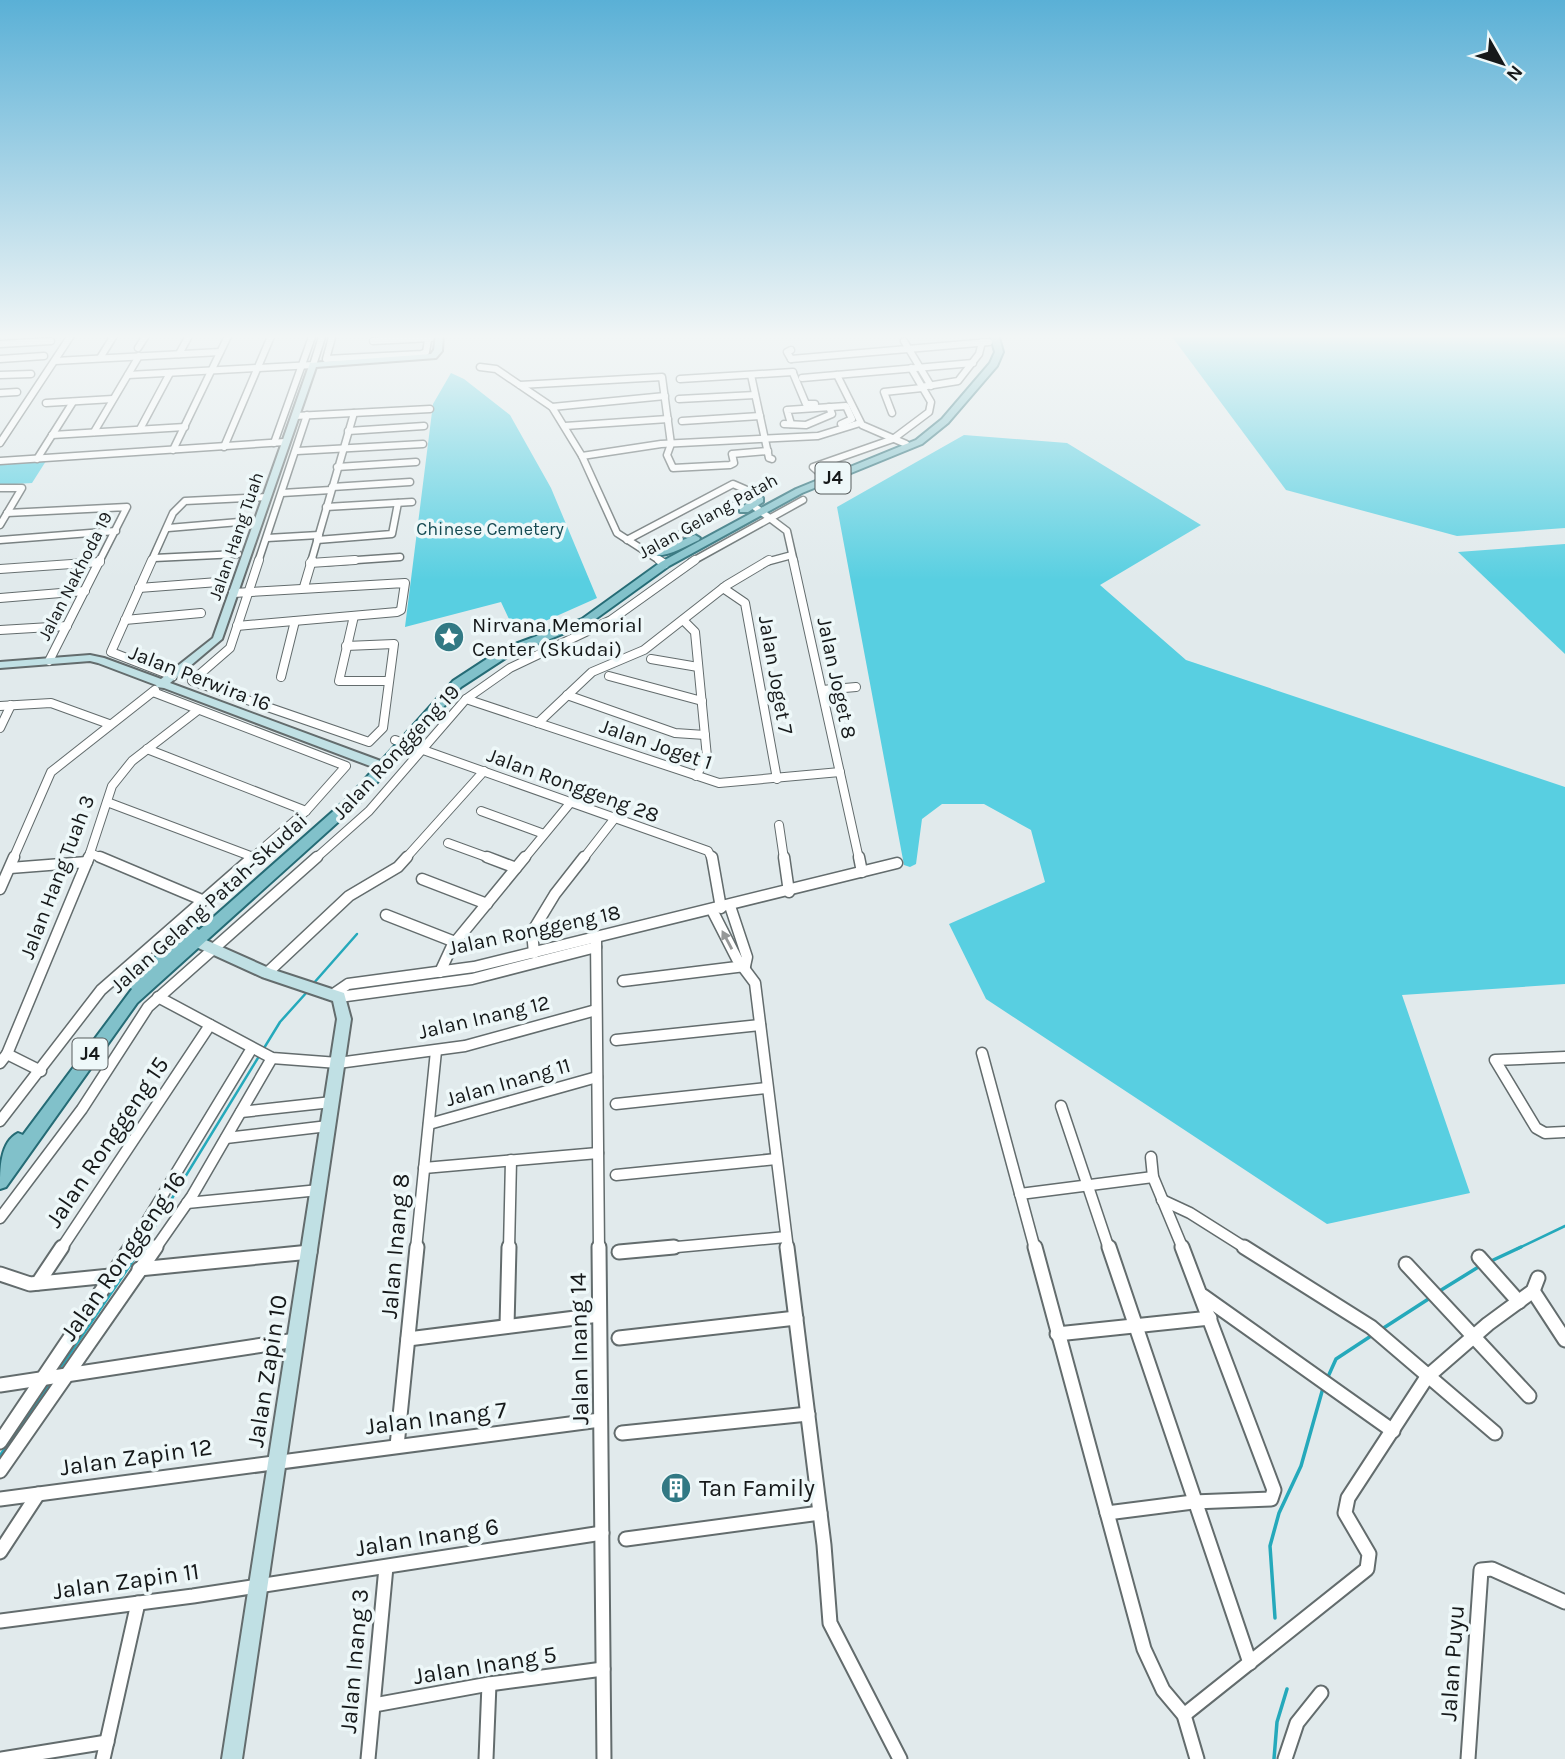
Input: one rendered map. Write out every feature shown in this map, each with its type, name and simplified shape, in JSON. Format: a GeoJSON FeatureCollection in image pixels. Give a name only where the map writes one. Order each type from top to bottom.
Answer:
{"type":"FeatureCollection","features":[{"type":"Feature","properties":{"kind":"main road","name":"J4"},"geometry":{"type":"LineString","coordinates":[[906,446],[941,416]]}},
{"type":"Feature","properties":{"kind":"main road"},"geometry":{"type":"LineString","coordinates":[[906,446],[931,434],[947,416]]}},
{"type":"Feature","properties":{"kind":"main road","name":"Jalan Gelang Patah"},"geometry":{"type":"LineString","coordinates":[[378,765],[457,684],[532,640],[586,621],[643,575],[663,552],[728,521],[889,456],[906,446]]}},
{"type":"Feature","properties":{"kind":"main road","name":"Jalan Gelang Patah"},"geometry":{"type":"LineString","coordinates":[[657,557],[823,476],[906,446]]}},
{"type":"Feature","properties":{"kind":"main road"},"geometry":{"type":"LineString","coordinates":[[728,521],[760,500],[756,495]]}},
{"type":"Feature","properties":{"kind":"main road"},"geometry":{"type":"LineString","coordinates":[[643,575],[651,561],[657,557]]}},
{"type":"Feature","properties":{"kind":"main road","name":"Jalan Gelang Patah-Skudai"},"geometry":{"type":"LineString","coordinates":[[0,1165],[101,1022],[140,979],[192,939],[346,808],[378,765]]}},
{"type":"Feature","properties":{"kind":"main road","name":"Jalan Gelang Patah-Skudai"},"geometry":{"type":"LineString","coordinates":[[0,1181],[109,1026],[132,998],[192,939]]}},
{"type":"Feature","properties":{"kind":"street"},"geometry":{"type":"LineString","coordinates":[[0,443],[16,416]]}},
{"type":"Feature","properties":{"kind":"street"},"geometry":{"type":"LineString","coordinates":[[37,459],[64,416]]}},
{"type":"Feature","properties":{"kind":"street"},"geometry":{"type":"LineString","coordinates":[[94,432],[104,416]]}},
{"type":"Feature","properties":{"kind":"street"},"geometry":{"type":"LineString","coordinates":[[140,429],[147,416]]}},
{"type":"Feature","properties":{"kind":"street"},"geometry":{"type":"LineString","coordinates":[[173,450],[190,416]]}},
{"type":"Feature","properties":{"kind":"street"},"geometry":{"type":"LineString","coordinates":[[224,447],[237,416]]}},
{"type":"Feature","properties":{"kind":"street"},"geometry":{"type":"LineString","coordinates":[[274,443],[286,416]]}},
{"type":"Feature","properties":{"kind":"street","name":"Jalan Hang Tuah"},"geometry":{"type":"LineString","coordinates":[[157,689],[217,639],[295,416]]}},
{"type":"Feature","properties":{"kind":"street"},"geometry":{"type":"LineString","coordinates":[[307,416],[227,652],[192,681],[365,743],[373,740],[383,728],[394,643],[346,646]]}},
{"type":"Feature","properties":{"kind":"street"},"geometry":{"type":"LineString","coordinates":[[304,587],[353,416]]}},
{"type":"Feature","properties":{"kind":"street"},"geometry":{"type":"LineString","coordinates":[[558,416],[582,456],[617,533],[630,542],[657,557],[756,495],[739,484],[733,484],[630,542]]}},
{"type":"Feature","properties":{"kind":"street"},"geometry":{"type":"LineString","coordinates":[[682,421],[746,416]]}},
{"type":"Feature","properties":{"kind":"street"},"geometry":{"type":"LineString","coordinates":[[760,416],[772,459]]}},
{"type":"Feature","properties":{"kind":"street"},"geometry":{"type":"LineString","coordinates":[[787,416],[788,424],[806,425],[831,416]]}},
{"type":"Feature","properties":{"kind":"street"},"geometry":{"type":"LineString","coordinates":[[809,435],[851,420],[850,416]]}},
{"type":"Feature","properties":{"kind":"street"},"geometry":{"type":"LineString","coordinates":[[856,416],[860,423],[906,446]]}},
{"type":"Feature","properties":{"kind":"street"},"geometry":{"type":"LineString","coordinates":[[823,476],[813,467],[893,439],[924,416]]}},
{"type":"Feature","properties":{"kind":"street"},"geometry":{"type":"LineString","coordinates":[[565,426],[668,419],[671,444],[667,453],[673,468],[680,470],[730,465],[734,463],[732,454],[768,451]]}},
{"type":"Feature","properties":{"kind":"street"},"geometry":{"type":"LineString","coordinates":[[582,456],[671,444],[824,435],[860,423]]}},
{"type":"Feature","properties":{"kind":"street"},"geometry":{"type":"LineString","coordinates":[[806,425],[809,435]]}},
{"type":"Feature","properties":{"kind":"street"},"geometry":{"type":"LineString","coordinates":[[348,431],[424,426]]}},
{"type":"Feature","properties":{"kind":"street"},"geometry":{"type":"LineString","coordinates":[[52,435],[185,427]]}},
{"type":"Feature","properties":{"kind":"street"},"geometry":{"type":"LineString","coordinates":[[0,461],[285,442]]}},
{"type":"Feature","properties":{"kind":"street"},"geometry":{"type":"LineString","coordinates":[[296,451],[423,444]]}},
{"type":"Feature","properties":{"kind":"street"},"geometry":{"type":"LineString","coordinates":[[337,467],[415,462]]}},
{"type":"Feature","properties":{"kind":"street"},"geometry":{"type":"LineString","coordinates":[[282,493],[410,482]]}},
{"type":"Feature","properties":{"kind":"street"},"geometry":{"type":"LineString","coordinates":[[0,488],[22,488],[0,525]]}},
{"type":"Feature","properties":{"kind":"street"},"geometry":{"type":"LineString","coordinates":[[173,676],[112,654],[112,648],[179,503],[188,500],[267,497]]}},
{"type":"Feature","properties":{"kind":"street","name":"Jalan Ronggeng 19"},"geometry":{"type":"LineString","coordinates":[[0,1218],[82,1109],[148,1007],[369,811],[466,699],[510,668],[611,620],[682,567],[803,500]]}},
{"type":"Feature","properties":{"kind":"street"},"geometry":{"type":"LineString","coordinates":[[326,507],[412,502]]}},
{"type":"Feature","properties":{"kind":"street"},"geometry":{"type":"LineString","coordinates":[[267,538],[392,534],[398,503]]}},
{"type":"Feature","properties":{"kind":"street","name":"Jalan Nakhoda 19"},"geometry":{"type":"LineString","coordinates":[[7,513],[126,506],[116,531],[49,661]]}},
{"type":"Feature","properties":{"kind":"street","name":"Jalan Joget 8"},"geometry":{"type":"LineString","coordinates":[[758,509],[787,531],[862,872]]}},
{"type":"Feature","properties":{"kind":"street"},"geometry":{"type":"LineString","coordinates":[[168,528],[239,522]]}},
{"type":"Feature","properties":{"kind":"street"},"geometry":{"type":"LineString","coordinates":[[0,540],[116,531]]}},
{"type":"Feature","properties":{"kind":"street"},"geometry":{"type":"LineString","coordinates":[[154,558],[238,554]]}},
{"type":"Feature","properties":{"kind":"street"},"geometry":{"type":"LineString","coordinates":[[538,723],[592,672],[644,650],[723,588],[771,559],[792,555]]}},
{"type":"Feature","properties":{"kind":"street"},"geometry":{"type":"LineString","coordinates":[[310,563],[400,557]]}},
{"type":"Feature","properties":{"kind":"street"},"geometry":{"type":"LineString","coordinates":[[0,569],[100,562]]}},
{"type":"Feature","properties":{"kind":"street"},"geometry":{"type":"LineString","coordinates":[[643,575],[672,566],[682,567]]}},
{"type":"Feature","properties":{"kind":"street"},"geometry":{"type":"LineString","coordinates":[[139,587],[218,582]]}},
{"type":"Feature","properties":{"kind":"street"},"geometry":{"type":"LineString","coordinates":[[233,593],[404,582],[400,612],[237,626]]}},
{"type":"Feature","properties":{"kind":"street","name":"Jalan Joget 7"},"geometry":{"type":"LineString","coordinates":[[723,588],[745,603],[777,779]]}},
{"type":"Feature","properties":{"kind":"street"},"geometry":{"type":"LineString","coordinates":[[0,598],[85,591]]}},
{"type":"Feature","properties":{"kind":"street"},"geometry":{"type":"LineString","coordinates":[[125,620],[201,614]]}},
{"type":"Feature","properties":{"kind":"street"},"geometry":{"type":"LineString","coordinates":[[354,616],[340,682],[388,681]]}},
{"type":"Feature","properties":{"kind":"street"},"geometry":{"type":"LineString","coordinates":[[683,620],[695,632],[708,757],[696,776]]}},
{"type":"Feature","properties":{"kind":"street"},"geometry":{"type":"LineString","coordinates":[[281,677],[295,621]]}},
{"type":"Feature","properties":{"kind":"street"},"geometry":{"type":"LineString","coordinates":[[0,630],[67,626]]}},
{"type":"Feature","properties":{"kind":"street","name":"Jalan Perwira 16"},"geometry":{"type":"LineString","coordinates":[[0,665],[90,658],[157,689],[378,765]]}},
{"type":"Feature","properties":{"kind":"street"},"geometry":{"type":"LineString","coordinates":[[651,659],[698,667]]}},
{"type":"Feature","properties":{"kind":"street"},"geometry":{"type":"LineString","coordinates":[[609,676],[702,701]]}},
{"type":"Feature","properties":{"kind":"street"},"geometry":{"type":"LineString","coordinates":[[822,690],[856,687]]}},
{"type":"Feature","properties":{"kind":"street"},"geometry":{"type":"LineString","coordinates":[[0,889],[51,772],[157,689],[198,710],[346,765],[306,811],[101,990],[0,1121]]}},
{"type":"Feature","properties":{"kind":"street"},"geometry":{"type":"LineString","coordinates":[[567,695],[675,733],[705,735]]}},
{"type":"Feature","properties":{"kind":"street","name":"Jalan Joget 1"},"geometry":{"type":"LineString","coordinates":[[466,699],[719,783],[840,772]]}},
{"type":"Feature","properties":{"kind":"street"},"geometry":{"type":"LineString","coordinates":[[0,706],[51,703],[109,724]]}},
{"type":"Feature","properties":{"kind":"street"},"geometry":{"type":"LineString","coordinates":[[0,728],[11,705]]}},
{"type":"Feature","properties":{"kind":"street","name":"Jalan Hang Tuah 3"},"geometry":{"type":"LineString","coordinates":[[41,1071],[4,1059],[89,858],[97,826],[107,802],[122,770],[198,710]]}},
{"type":"Feature","properties":{"kind":"street"},"geometry":{"type":"LineString","coordinates":[[324,745],[337,733]]}},
{"type":"Feature","properties":{"kind":"street"},"geometry":{"type":"LineString","coordinates":[[290,745],[299,736]]}},
{"type":"Feature","properties":{"kind":"street","name":"Jalan Ronggeng 28"},"geometry":{"type":"LineString","coordinates":[[399,741],[711,853],[721,908]]}},
{"type":"Feature","properties":{"kind":"street"},"geometry":{"type":"LineString","coordinates":[[147,749],[306,811]]}},
{"type":"Feature","properties":{"kind":"street"},"geometry":{"type":"LineString","coordinates":[[267,973],[349,896],[398,867],[484,771]]}},
{"type":"Feature","properties":{"kind":"street"},"geometry":{"type":"LineString","coordinates":[[107,802],[253,857]]}},
{"type":"Feature","properties":{"kind":"street"},"geometry":{"type":"LineString","coordinates":[[440,972],[455,942],[571,802]]}},
{"type":"Feature","properties":{"kind":"street"},"geometry":{"type":"LineString","coordinates":[[481,811],[544,834]]}},
{"type":"Feature","properties":{"kind":"street"},"geometry":{"type":"LineString","coordinates":[[534,953],[532,932],[555,894],[615,818]]}},
{"type":"Feature","properties":{"kind":"street"},"geometry":{"type":"LineString","coordinates":[[779,825],[789,892]]}},
{"type":"Feature","properties":{"kind":"street"},"geometry":{"type":"LineString","coordinates":[[448,843],[516,868]]}},
{"type":"Feature","properties":{"kind":"street"},"geometry":{"type":"LineString","coordinates":[[10,868],[89,858],[202,900]]}},
{"type":"Feature","properties":{"kind":"street","name":"Jalan Ronggeng 18"},"geometry":{"type":"LineString","coordinates":[[335,996],[348,985],[440,972],[596,943],[897,863]]}},
{"type":"Feature","properties":{"kind":"street"},"geometry":{"type":"LineString","coordinates":[[422,879],[487,904]]}},
{"type":"Feature","properties":{"kind":"street"},"geometry":{"type":"LineString","coordinates":[[721,908],[747,957],[745,966]]}},
{"type":"Feature","properties":{"kind":"street"},"geometry":{"type":"LineString","coordinates":[[721,908],[737,959],[745,966],[754,983],[820,1513],[830,1623],[900,1759]]}},
{"type":"Feature","properties":{"kind":"street"},"geometry":{"type":"LineString","coordinates":[[386,915],[455,942]]}},
{"type":"Feature","properties":{"kind":"street"},"geometry":{"type":"LineString","coordinates":[[192,939],[267,973],[335,996],[472,979],[596,943]]}},
{"type":"Feature","properties":{"kind":"street","name":"Jalan Inang 14"},"geometry":{"type":"LineString","coordinates":[[596,943],[604,1759]]}},
{"type":"Feature","properties":{"kind":"street"},"geometry":{"type":"LineString","coordinates":[[623,981],[745,966]]}},
{"type":"Feature","properties":{"kind":"street","name":"Jalan Zapin 10"},"geometry":{"type":"LineString","coordinates":[[232,1759],[298,1339],[344,1019],[335,996]]}},
{"type":"Feature","properties":{"kind":"street"},"geometry":{"type":"LineString","coordinates":[[158,997],[261,1053]]}},
{"type":"Feature","properties":{"kind":"street","name":"Jalan Inang 12"},"geometry":{"type":"LineString","coordinates":[[261,1053],[338,1063],[436,1051],[465,1046],[596,1010]]}},
{"type":"Feature","properties":{"kind":"street","name":"Jalan Ronggeng 15"},"geometry":{"type":"LineString","coordinates":[[38,1283],[210,1025]]}},
{"type":"Feature","properties":{"kind":"street"},"geometry":{"type":"LineString","coordinates":[[616,1040],[760,1025]]}},
{"type":"Feature","properties":{"kind":"street","name":"Jalan Inang 8"},"geometry":{"type":"LineString","coordinates":[[397,1446],[436,1051]]}},
{"type":"Feature","properties":{"kind":"street","name":"Jalan Ronggeng 16"},"geometry":{"type":"LineString","coordinates":[[0,1471],[187,1203],[241,1112],[261,1053]]}},
{"type":"Feature","properties":{"kind":"street","name":"Jalan Ronggeng 16"},"geometry":{"type":"LineString","coordinates":[[0,1442],[261,1053]]}},
{"type":"Feature","properties":{"kind":"street"},"geometry":{"type":"LineString","coordinates":[[982,1054],[1150,1667],[1174,1706],[1184,1715],[1197,1759]]}},
{"type":"Feature","properties":{"kind":"street"},"geometry":{"type":"LineString","coordinates":[[1565,1057],[1495,1060],[1541,1132],[1565,1132]]}},
{"type":"Feature","properties":{"kind":"street","name":"Jalan Inang 11"},"geometry":{"type":"LineString","coordinates":[[429,1124],[597,1077]]}},
{"type":"Feature","properties":{"kind":"street"},"geometry":{"type":"LineString","coordinates":[[616,1104],[767,1088]]}},
{"type":"Feature","properties":{"kind":"street"},"geometry":{"type":"LineString","coordinates":[[241,1112],[332,1102]]}},
{"type":"Feature","properties":{"kind":"street"},"geometry":{"type":"LineString","coordinates":[[1061,1106],[1193,1502],[1250,1663]]}},
{"type":"Feature","properties":{"kind":"street"},"geometry":{"type":"LineString","coordinates":[[226,1138],[328,1126]]}},
{"type":"Feature","properties":{"kind":"street"},"geometry":{"type":"LineString","coordinates":[[424,1168],[598,1153]]}},
{"type":"Feature","properties":{"kind":"street"},"geometry":{"type":"LineString","coordinates":[[1107,1513],[1193,1502],[1271,1499],[1275,1490],[1202,1295],[1153,1177],[1151,1157]]}},
{"type":"Feature","properties":{"kind":"street"},"geometry":{"type":"LineString","coordinates":[[616,1175],[776,1159]]}},
{"type":"Feature","properties":{"kind":"street"},"geometry":{"type":"LineString","coordinates":[[507,1326],[511,1160]]}},
{"type":"Feature","properties":{"kind":"street"},"geometry":{"type":"LineString","coordinates":[[1020,1194],[1088,1183],[1153,1177]]}},
{"type":"Feature","properties":{"kind":"street"},"geometry":{"type":"LineString","coordinates":[[187,1203],[319,1190]]}},
{"type":"Feature","properties":{"kind":"street"},"geometry":{"type":"LineString","coordinates":[[1162,1200],[1190,1213],[1371,1327],[1496,1433]]}},
{"type":"Feature","properties":{"kind":"street"},"geometry":{"type":"LineString","coordinates":[[619,1252],[786,1237]]}},
{"type":"Feature","properties":{"kind":"street"},"geometry":{"type":"LineString","coordinates":[[139,1269],[310,1252]]}},
{"type":"Feature","properties":{"kind":"street"},"geometry":{"type":"LineString","coordinates":[[1484,1262],[1519,1303]]}},
{"type":"Feature","properties":{"kind":"street"},"geometry":{"type":"LineString","coordinates":[[1406,1264],[1529,1396]]}},
{"type":"Feature","properties":{"kind":"street"},"geometry":{"type":"LineString","coordinates":[[0,1274],[30,1284],[110,1276]]}},
{"type":"Feature","properties":{"kind":"street"},"geometry":{"type":"LineString","coordinates":[[1184,1715],[1367,1569],[1369,1554],[1345,1513],[1349,1498],[1427,1377],[1474,1335],[1519,1303],[1535,1285],[1565,1340]]}},
{"type":"Feature","properties":{"kind":"street"},"geometry":{"type":"LineString","coordinates":[[1202,1295],[1393,1431]]}},
{"type":"Feature","properties":{"kind":"street"},"geometry":{"type":"LineString","coordinates":[[408,1339],[600,1315]]}},
{"type":"Feature","properties":{"kind":"street"},"geometry":{"type":"LineString","coordinates":[[619,1338],[796,1318]]}},
{"type":"Feature","properties":{"kind":"street"},"geometry":{"type":"LineString","coordinates":[[1057,1335],[1135,1329],[1210,1318]]}},
{"type":"Feature","properties":{"kind":"street"},"geometry":{"type":"LineString","coordinates":[[0,1385],[41,1381],[298,1339]]}},
{"type":"Feature","properties":{"kind":"street"},"geometry":{"type":"LineString","coordinates":[[622,1433],[808,1414]]}},
{"type":"Feature","properties":{"kind":"street","name":"Jalan Inang 7"},"geometry":{"type":"LineString","coordinates":[[278,1461],[600,1420]]}},
{"type":"Feature","properties":{"kind":"street","name":"Jalan Zapin 12"},"geometry":{"type":"LineString","coordinates":[[0,1499],[278,1461]]}},
{"type":"Feature","properties":{"kind":"street"},"geometry":{"type":"LineString","coordinates":[[0,1552],[38,1494]]}},
{"type":"Feature","properties":{"kind":"street"},"geometry":{"type":"LineString","coordinates":[[626,1539],[820,1513]]}},
{"type":"Feature","properties":{"kind":"street","name":"Jalan Inang 6"},"geometry":{"type":"LineString","coordinates":[[258,1585],[602,1533]]}},
{"type":"Feature","properties":{"kind":"street","name":"Jalan Inang 3"},"geometry":{"type":"LineString","coordinates":[[368,1759],[386,1567]]}},
{"type":"Feature","properties":{"kind":"street","name":"Jalan Puyu"},"geometry":{"type":"LineString","coordinates":[[1468,1759],[1481,1570],[1492,1569],[1565,1602]]}},
{"type":"Feature","properties":{"kind":"street","name":"Jalan Zapin 11"},"geometry":{"type":"LineString","coordinates":[[0,1620],[258,1585]]}},
{"type":"Feature","properties":{"kind":"street"},"geometry":{"type":"LineString","coordinates":[[103,1759],[138,1603]]}},
{"type":"Feature","properties":{"kind":"street","name":"Jalan Inang 5"},"geometry":{"type":"LineString","coordinates":[[374,1705],[489,1684],[603,1669]]}},
{"type":"Feature","properties":{"kind":"street"},"geometry":{"type":"LineString","coordinates":[[486,1759],[489,1684]]}},
{"type":"Feature","properties":{"kind":"street"},"geometry":{"type":"LineString","coordinates":[[1285,1759],[1288,1740],[1302,1709],[1321,1693]]}},
{"type":"Feature","properties":{"kind":"street"},"geometry":{"type":"LineString","coordinates":[[2,1759],[107,1742]]}},
{"type":"Feature","properties":{"kind":"green space","name":"Chinese Cemetery"},"geometry":{"type":"Polygon","coordinates":[[[431,416],[511,416],[551,488],[597,598],[516,634],[501,602],[405,627],[431,416]]]}},
{"type":"Feature","properties":{"kind":"green space"},"geometry":{"type":"Polygon","coordinates":[[[1231,416],[1565,416],[1565,528],[1457,536],[1286,490],[1231,416]]]}},
{"type":"Feature","properties":{"kind":"green space"},"geometry":{"type":"Polygon","coordinates":[[[964,435],[1067,443],[1201,525],[1100,585],[1186,660],[1565,787],[1565,984],[1402,995],[1470,1193],[1327,1224],[986,999],[949,924],[1045,882],[1031,830],[984,804],[942,804],[922,819],[916,864],[910,867],[904,865],[837,507],[964,435]]]}},
{"type":"Feature","properties":{"kind":"green space"},"geometry":{"type":"Polygon","coordinates":[[[46,461],[32,483],[0,485],[0,464],[46,461]]]}},
{"type":"Feature","properties":{"kind":"green space"},"geometry":{"type":"Polygon","coordinates":[[[1565,544],[1565,654],[1458,552],[1565,544]]]}},
{"type":"Feature","properties":{"kind":"waterway"},"geometry":{"type":"LineString","coordinates":[[313,984],[357,934]]}},
{"type":"Feature","properties":{"kind":"waterway"},"geometry":{"type":"LineString","coordinates":[[141,1249],[280,1022],[307,992]]}},
{"type":"Feature","properties":{"kind":"waterway"},"geometry":{"type":"LineString","coordinates":[[1517,1249],[1565,1226]]}},
{"type":"Feature","properties":{"kind":"waterway"},"geometry":{"type":"LineString","coordinates":[[57,1372],[142,1247]]}},
{"type":"Feature","properties":{"kind":"waterway"},"geometry":{"type":"LineString","coordinates":[[1489,1262],[1521,1247]]}},
{"type":"Feature","properties":{"kind":"waterway"},"geometry":{"type":"LineString","coordinates":[[1438,1292],[1480,1266]]}},
{"type":"Feature","properties":{"kind":"waterway"},"geometry":{"type":"LineString","coordinates":[[1382,1329],[1430,1298]]}},
{"type":"Feature","properties":{"kind":"waterway"},"geometry":{"type":"LineString","coordinates":[[1327,1379],[1336,1359],[1374,1334]]}},
{"type":"Feature","properties":{"kind":"waterway"},"geometry":{"type":"LineString","coordinates":[[0,1456],[50,1383]]}},
{"type":"Feature","properties":{"kind":"waterway"},"geometry":{"type":"LineString","coordinates":[[1275,1618],[1270,1546],[1279,1513],[1301,1466],[1323,1388]]}},
{"type":"Feature","properties":{"kind":"waterway"},"geometry":{"type":"LineString","coordinates":[[1274,1759],[1277,1722],[1287,1689]]}},
{"type":"Feature","properties":{"kind":"place","name":"Nirvana Memorial Center (Skudai)"},"geometry":{"type":"Point","coordinates":[449,637]}},
{"type":"Feature","properties":{"kind":"place","name":"Tan Family"},"geometry":{"type":"Point","coordinates":[676,1488]}}]}
